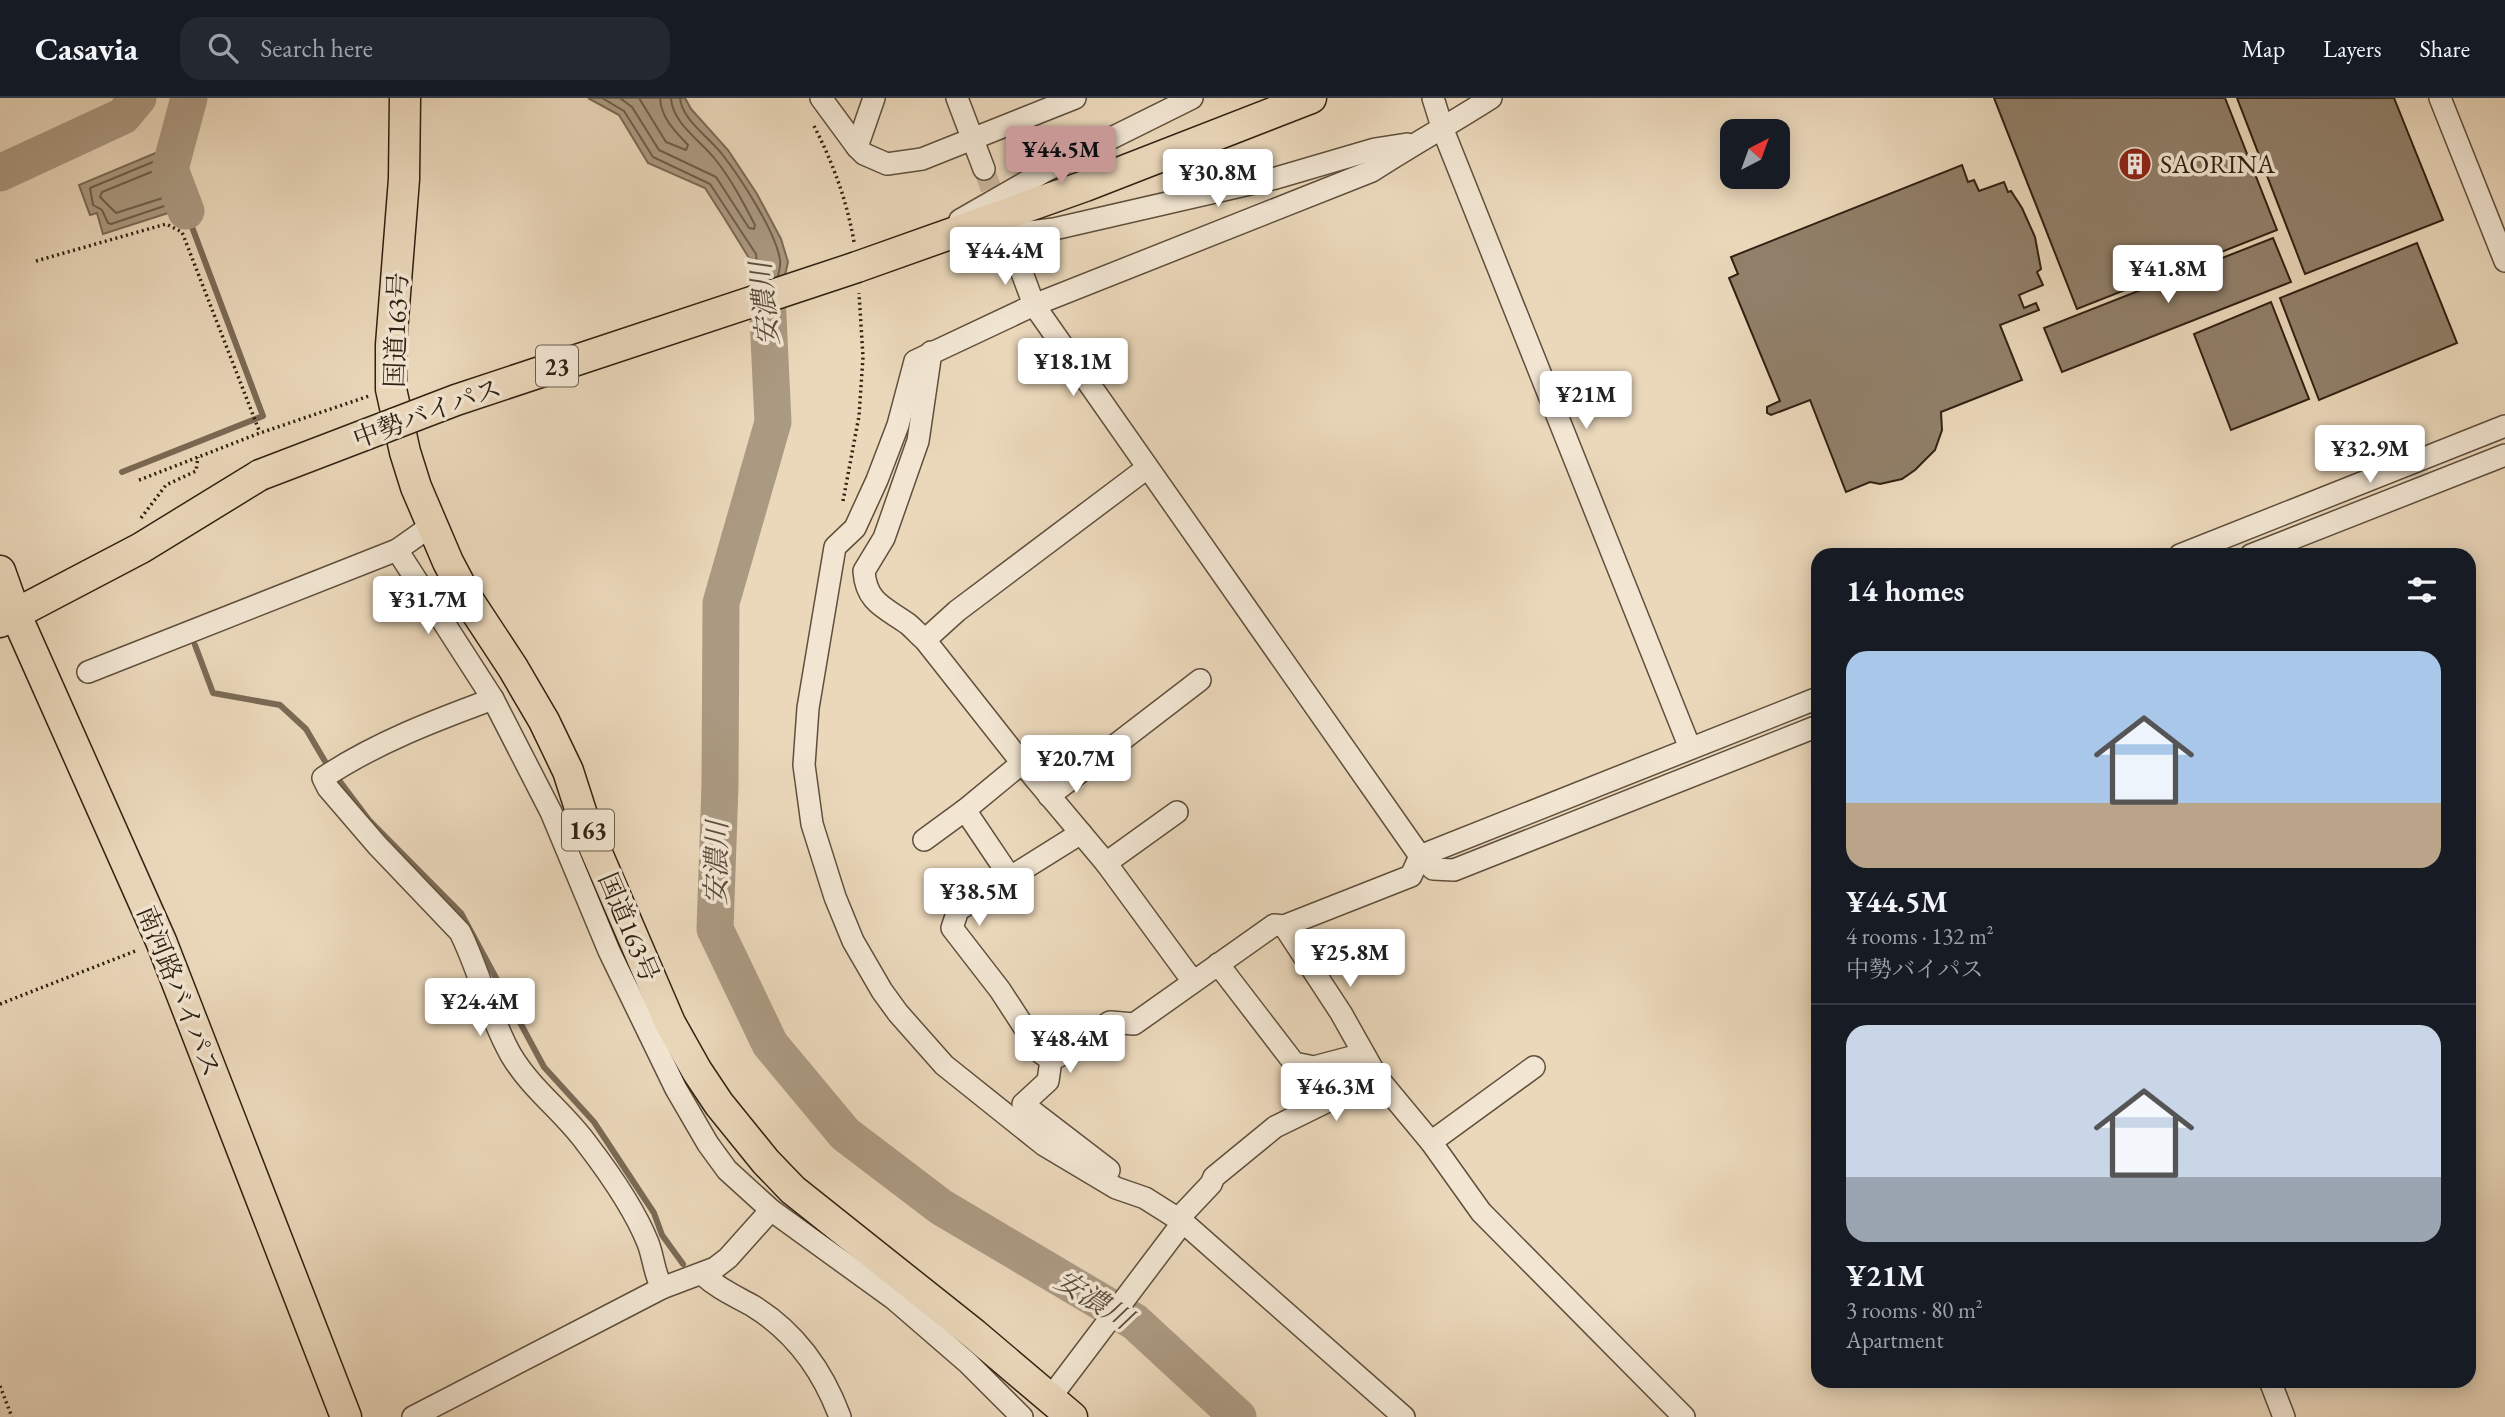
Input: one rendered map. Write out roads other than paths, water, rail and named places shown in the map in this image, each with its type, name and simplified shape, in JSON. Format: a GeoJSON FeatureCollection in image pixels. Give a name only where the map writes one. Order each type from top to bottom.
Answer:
{"type":"FeatureCollection","features":[{"type":"Feature","properties":{"kind":"highway","name":"国道163号"},"geometry":{"type":"LineString","coordinates":[[405,98],[404,179],[391,345],[391,389],[405,452],[431,526],[467,597],[544,721],[568,771],[587,830],[670,1023],[719,1104],[758,1153],[793,1190],[1053,1399]]}},
{"type":"Feature","properties":{"kind":"highway","name":"中勢バイパス"},"geometry":{"type":"LineString","coordinates":[[7,617],[141,548],[260,475],[456,400],[857,266],[1085,186],[1311,98]]}},
{"type":"Feature","properties":{"kind":"highway","name":"南河路バイパス"},"geometry":{"type":"LineString","coordinates":[[0,571],[7,617],[161,941],[346,1417]]}},
{"type":"Feature","properties":{"kind":"street"},"geometry":{"type":"LineString","coordinates":[[821,98],[857,147],[864,154],[887,164],[922,159],[1075,98]]}},
{"type":"Feature","properties":{"kind":"street"},"geometry":{"type":"LineString","coordinates":[[857,147],[874,98]]}},
{"type":"Feature","properties":{"kind":"street"},"geometry":{"type":"LineString","coordinates":[[957,98],[984,169]]}},
{"type":"Feature","properties":{"kind":"street"},"geometry":{"type":"LineString","coordinates":[[916,245],[1049,169],[1192,98]]}},
{"type":"Feature","properties":{"kind":"street"},"geometry":{"type":"LineString","coordinates":[[1433,98],[1443,130],[1690,748]]}},
{"type":"Feature","properties":{"kind":"street"},"geometry":{"type":"LineString","coordinates":[[1145,1198],[1116,1188],[1044,1144],[943,1065],[881,991],[853,941],[835,897],[812,824],[805,784],[804,744],[835,547],[855,528],[877,480],[898,425],[915,361],[1034,305],[1372,171],[1417,142],[1443,130],[1491,98]]}},
{"type":"Feature","properties":{"kind":"street"},"geometry":{"type":"LineString","coordinates":[[2440,98],[2505,261]]}},
{"type":"Feature","properties":{"kind":"street"},"geometry":{"type":"LineString","coordinates":[[916,245],[1054,229],[1276,178],[1375,149],[1417,142]]}},
{"type":"Feature","properties":{"kind":"street"},"geometry":{"type":"LineString","coordinates":[[1015,254],[1034,305],[1420,856],[1433,869],[1454,870],[1811,729]]}},
{"type":"Feature","properties":{"kind":"street"},"geometry":{"type":"LineString","coordinates":[[931,352],[918,441],[884,538],[864,571],[869,595],[890,613],[910,625],[925,640],[1022,763],[1106,863],[1194,981]]}},
{"type":"Feature","properties":{"kind":"street"},"geometry":{"type":"LineString","coordinates":[[2198,548],[2505,426]]}},
{"type":"Feature","properties":{"kind":"street"},"geometry":{"type":"LineString","coordinates":[[2269,548],[2505,455]]}},
{"type":"Feature","properties":{"kind":"street"},"geometry":{"type":"LineString","coordinates":[[925,640],[957,611],[1147,468]]}},
{"type":"Feature","properties":{"kind":"street"},"geometry":{"type":"LineString","coordinates":[[88,672],[397,550],[431,526]]}},
{"type":"Feature","properties":{"kind":"street"},"geometry":{"type":"LineString","coordinates":[[397,550],[494,699],[551,812],[609,951],[676,1089],[727,1170],[771,1210],[894,1299],[968,1363],[1022,1417]]}},
{"type":"Feature","properties":{"kind":"street"},"geometry":{"type":"LineString","coordinates":[[1049,796],[1200,680]]}},
{"type":"Feature","properties":{"kind":"street"},"geometry":{"type":"LineString","coordinates":[[494,699],[427,724],[331,773],[328,788],[377,845],[460,932],[483,993],[512,1055],[525,1074],[587,1144],[616,1187],[648,1243],[654,1273],[662,1289]]}},
{"type":"Feature","properties":{"kind":"street"},"geometry":{"type":"LineString","coordinates":[[1051,1060],[1110,1022],[1134,1024],[1273,925],[1284,926],[1411,876],[1420,856],[1811,701]]}},
{"type":"Feature","properties":{"kind":"street"},"geometry":{"type":"LineString","coordinates":[[924,840],[1022,763]]}},
{"type":"Feature","properties":{"kind":"street"},"geometry":{"type":"LineString","coordinates":[[965,810],[1010,877]]}},
{"type":"Feature","properties":{"kind":"street"},"geometry":{"type":"LineString","coordinates":[[1106,863],[1177,812]]}},
{"type":"Feature","properties":{"kind":"street"},"geometry":{"type":"LineString","coordinates":[[1051,1060],[1041,1053],[999,990],[952,928],[958,909],[1080,832]]}},
{"type":"Feature","properties":{"kind":"street"},"geometry":{"type":"LineString","coordinates":[[1284,926],[1341,1013],[1377,1077],[1431,1142],[1481,1212],[1684,1417]]}},
{"type":"Feature","properties":{"kind":"street"},"geometry":{"type":"LineString","coordinates":[[1218,964],[1294,1063],[1314,1067],[1363,1054]]}},
{"type":"Feature","properties":{"kind":"street"},"geometry":{"type":"LineString","coordinates":[[1051,1060],[1048,1081],[1023,1104],[1180,1223],[1404,1417]]}},
{"type":"Feature","properties":{"kind":"street"},"geometry":{"type":"LineString","coordinates":[[1431,1142],[1534,1067]]}},
{"type":"Feature","properties":{"kind":"street"},"geometry":{"type":"LineString","coordinates":[[1053,1399],[1214,1177],[1275,1127],[1377,1077]]}},
{"type":"Feature","properties":{"kind":"street"},"geometry":{"type":"LineString","coordinates":[[413,1417],[662,1289],[715,1268],[728,1258],[771,1210]]}},
{"type":"Feature","properties":{"kind":"street"},"geometry":{"type":"LineString","coordinates":[[702,1274],[711,1283],[771,1318],[788,1333],[813,1362],[834,1400],[840,1417]]}},
{"type":"Feature","properties":{"kind":"street"},"geometry":{"type":"LineString","coordinates":[[2273,1388],[2284,1417]]}},
{"type":"Feature","properties":{"kind":"water"},"geometry":{"type":"Polygon","coordinates":[[[588,98],[685,98],[691,109],[728,150],[757,194],[781,239],[788,262],[763,371],[749,258],[723,216],[705,188],[648,163],[619,115],[588,98]]]}},
{"type":"Feature","properties":{"kind":"water"},"geometry":{"type":"Polygon","coordinates":[[[173,116],[190,120],[185,174],[196,204],[103,234],[97,213],[90,215],[79,185],[170,147],[173,116]]]}},
{"type":"Feature","properties":{"kind":"waterway"},"geometry":{"type":"LineString","coordinates":[[0,173],[123,116],[138,98]]}},
{"type":"Feature","properties":{"kind":"waterway"},"geometry":{"type":"LineString","coordinates":[[186,211],[170,169],[189,98]]}},
{"type":"Feature","properties":{"kind":"waterway"},"geometry":{"type":"LineString","coordinates":[[122,472],[263,416],[186,211]]}},
{"type":"Feature","properties":{"kind":"waterway","name":"安濃川"},"geometry":{"type":"LineString","coordinates":[[767,296],[773,422],[721,603],[720,785],[715,929],[770,1044],[845,1134],[941,1207],[1135,1322],[1238,1417]]}},
{"type":"Feature","properties":{"kind":"waterway"},"geometry":{"type":"LineString","coordinates":[[195,645],[213,693],[280,705],[306,729],[326,763],[369,820],[461,913],[544,1067],[594,1122],[654,1213],[662,1235],[683,1264]]}},
{"type":"Feature","properties":{"kind":"tunnel"},"geometry":{"type":"LineString","coordinates":[[984,169],[1001,217]]}},
{"type":"Feature","properties":{"kind":"place","name":"SAORINA"},"geometry":{"type":"Point","coordinates":[2135,164]}}]}
